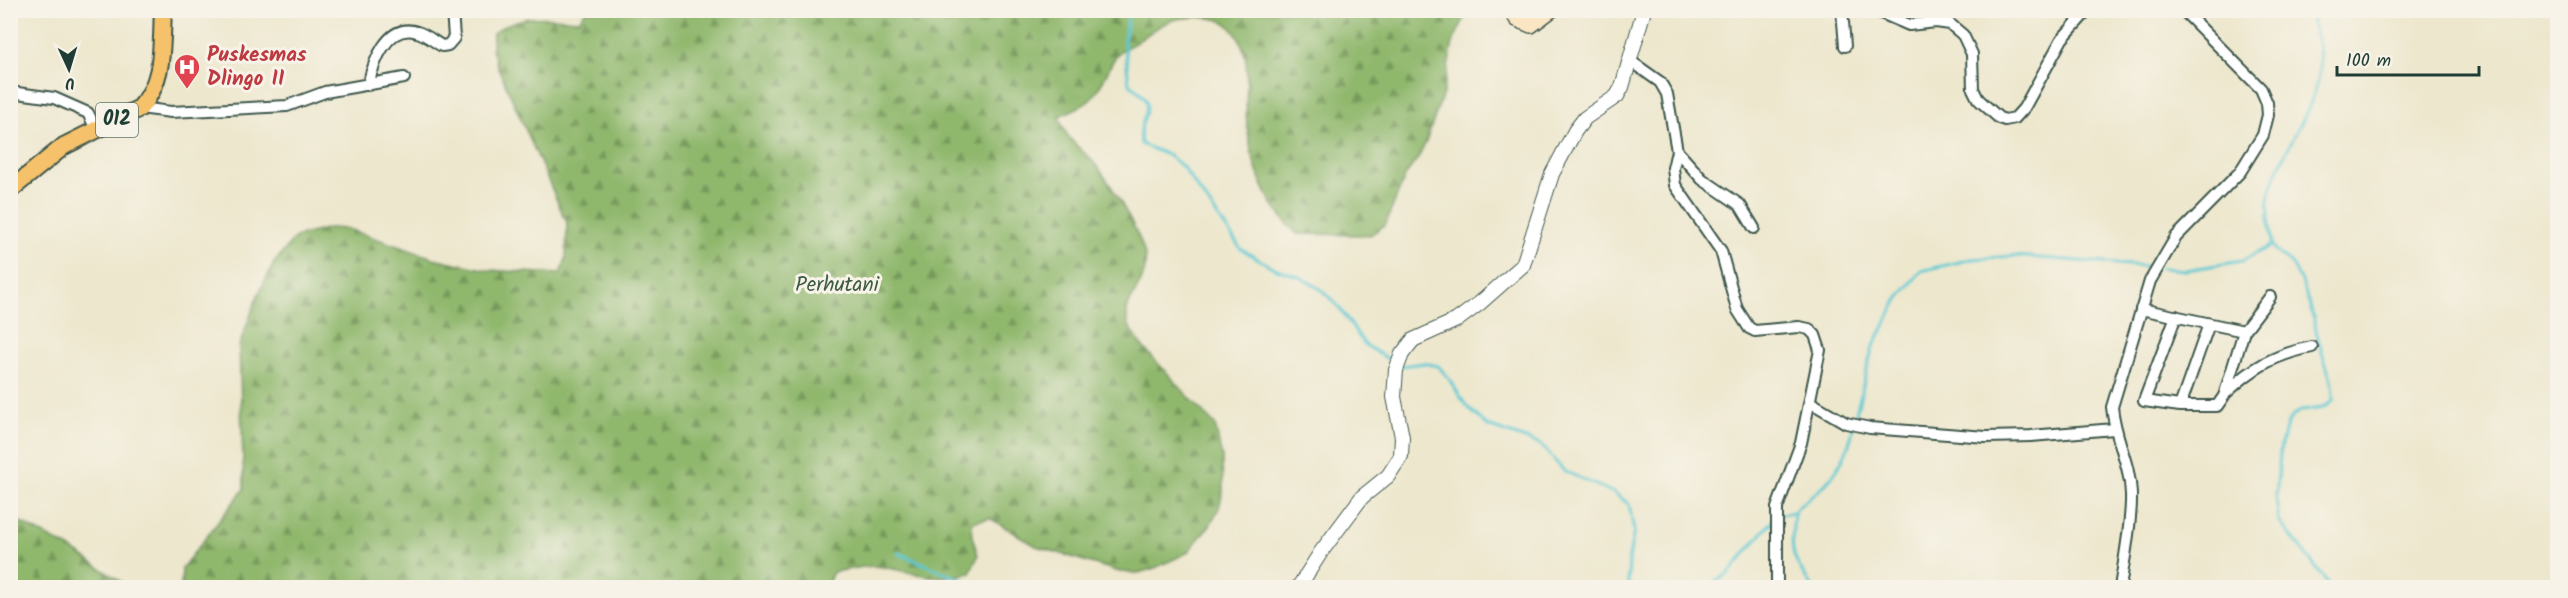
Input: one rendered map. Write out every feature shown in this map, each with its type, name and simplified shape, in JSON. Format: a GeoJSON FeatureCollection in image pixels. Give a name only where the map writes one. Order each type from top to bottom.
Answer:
{"type":"FeatureCollection","features":[{"type":"Feature","properties":{"kind":"main road","name":"012"},"geometry":{"type":"LineString","coordinates":[[10,190],[64,146],[140,108],[154,90],[160,68],[164,10]]}},
{"type":"Feature","properties":{"kind":"main road"},"geometry":{"type":"LineString","coordinates":[[1512,10],[1517,19],[1528,25],[1534,24],[1551,10]]}},
{"type":"Feature","properties":{"kind":"street"},"geometry":{"type":"LineString","coordinates":[[368,86],[374,62],[391,38],[402,31],[418,32],[442,46],[448,45],[454,38],[452,10]]}},
{"type":"Feature","properties":{"kind":"street"},"geometry":{"type":"LineString","coordinates":[[1298,588],[1321,552],[1362,497],[1388,476],[1401,456],[1402,437],[1394,397],[1396,370],[1402,354],[1413,340],[1457,320],[1523,265],[1552,174],[1575,131],[1586,118],[1617,96],[1622,87],[1644,10]]}},
{"type":"Feature","properties":{"kind":"street"},"geometry":{"type":"LineString","coordinates":[[1842,10],[1845,46]]}},
{"type":"Feature","properties":{"kind":"street"},"geometry":{"type":"LineString","coordinates":[[1874,10],[1909,25],[1936,22],[1950,24],[1963,36],[1972,54],[1974,89],[1977,99],[1999,118],[2005,120],[2014,118],[2024,108],[2062,39],[2088,10]]}},
{"type":"Feature","properties":{"kind":"street"},"geometry":{"type":"LineString","coordinates":[[2120,588],[2132,495],[2125,459],[2114,429],[2112,407],[2141,309],[2150,281],[2176,237],[2240,172],[2263,135],[2268,115],[2267,103],[2261,89],[2183,10]]}},
{"type":"Feature","properties":{"kind":"street"},"geometry":{"type":"LineString","coordinates":[[1629,60],[1660,82],[1666,94],[1677,151],[1673,168],[1676,185],[1721,251],[1737,309],[1749,328],[1762,332],[1799,327],[1809,329],[1815,335],[1820,350],[1801,443],[1777,508],[1777,588]]}},
{"type":"Feature","properties":{"kind":"street"},"geometry":{"type":"LineString","coordinates":[[140,108],[171,112],[287,106],[325,92],[404,78]]}},
{"type":"Feature","properties":{"kind":"street"},"geometry":{"type":"LineString","coordinates":[[10,92],[54,98],[88,113],[96,129]]}},
{"type":"Feature","properties":{"kind":"street"},"geometry":{"type":"LineString","coordinates":[[1677,151],[1702,179],[1740,205],[1754,228]]}},
{"type":"Feature","properties":{"kind":"street"},"geometry":{"type":"LineString","coordinates":[[2224,396],[2244,331],[2270,297]]}},
{"type":"Feature","properties":{"kind":"street"},"geometry":{"type":"LineString","coordinates":[[2141,309],[2244,331]]}},
{"type":"Feature","properties":{"kind":"street"},"geometry":{"type":"LineString","coordinates":[[2176,316],[2144,401],[2180,406],[2217,406],[2247,373],[2269,359],[2312,347]]}},
{"type":"Feature","properties":{"kind":"street"},"geometry":{"type":"LineString","coordinates":[[2180,406],[2209,324]]}},
{"type":"Feature","properties":{"kind":"street"},"geometry":{"type":"LineString","coordinates":[[1810,402],[1846,423],[1870,428],[1986,436],[2031,436],[2114,429]]}},
{"type":"Feature","properties":{"kind":"green space","name":"Perhutani"},"geometry":{"type":"Polygon","coordinates":[[[586,11],[1468,11],[1453,42],[1443,93],[1426,142],[1406,174],[1385,225],[1370,235],[1297,234],[1277,210],[1262,184],[1252,154],[1246,111],[1247,71],[1242,46],[1236,34],[1222,21],[1191,17],[1176,19],[1161,26],[1118,54],[1099,89],[1088,102],[1059,116],[1071,140],[1100,170],[1140,239],[1145,270],[1127,310],[1131,329],[1142,346],[1215,425],[1222,457],[1223,491],[1219,508],[1210,525],[1187,553],[1155,568],[1138,573],[1120,572],[1036,546],[990,518],[972,522],[973,539],[978,556],[970,573],[936,577],[877,566],[865,567],[833,572],[826,588],[181,587],[182,568],[244,489],[239,346],[258,295],[274,263],[296,237],[329,228],[348,229],[433,258],[487,270],[560,274],[566,259],[567,223],[497,65],[492,49],[493,33],[515,21],[525,19],[545,17],[579,20],[586,11]]]}},
{"type":"Feature","properties":{"kind":"green space"},"geometry":{"type":"Polygon","coordinates":[[[10,517],[73,550],[129,587],[11,587],[10,517]]]}},
{"type":"Feature","properties":{"kind":"waterway"},"geometry":{"type":"LineString","coordinates":[[1129,10],[1124,41],[1129,83],[1145,99],[1147,105],[1140,133],[1141,144],[1168,155],[1182,166],[1241,249],[1274,268],[1300,277],[1322,290],[1338,306],[1365,345],[1395,363]]}},
{"type":"Feature","properties":{"kind":"waterway"},"geometry":{"type":"LineString","coordinates":[[2162,268],[2186,270],[2242,261],[2272,245],[2269,199],[2273,182],[2311,103],[2320,69],[2319,47],[2309,10]]}},
{"type":"Feature","properties":{"kind":"waterway"},"geometry":{"type":"LineString","coordinates":[[2272,245],[2276,252],[2292,265],[2305,290],[2333,394],[2333,401],[2323,408],[2301,411],[2293,415],[2288,422],[2281,444],[2276,497],[2279,521],[2332,588]]}},
{"type":"Feature","properties":{"kind":"waterway"},"geometry":{"type":"LineString","coordinates":[[1854,422],[1872,349],[1898,299],[1921,271],[1972,259],[2014,256],[2156,267]]}},
{"type":"Feature","properties":{"kind":"waterway"},"geometry":{"type":"LineString","coordinates":[[1401,366],[1424,363],[1438,366],[1467,407],[1488,426],[1540,444],[1564,471],[1614,493],[1629,504],[1634,531],[1629,558],[1628,588]]}},
{"type":"Feature","properties":{"kind":"waterway"},"geometry":{"type":"LineString","coordinates":[[1781,514],[1794,512],[1837,470],[1849,445],[1853,428]]}},
{"type":"Feature","properties":{"kind":"waterway"},"geometry":{"type":"LineString","coordinates":[[1794,512],[1793,552],[1799,567],[1813,588]]}},
{"type":"Feature","properties":{"kind":"waterway"},"geometry":{"type":"LineString","coordinates":[[1706,588],[1729,573],[1773,520]]}},
{"type":"Feature","properties":{"kind":"waterway"},"geometry":{"type":"LineString","coordinates":[[898,553],[981,588]]}},
{"type":"Feature","properties":{"kind":"place","name":"Puskesmas Dlingo II"},"geometry":{"type":"Point","coordinates":[187,90]}}]}
